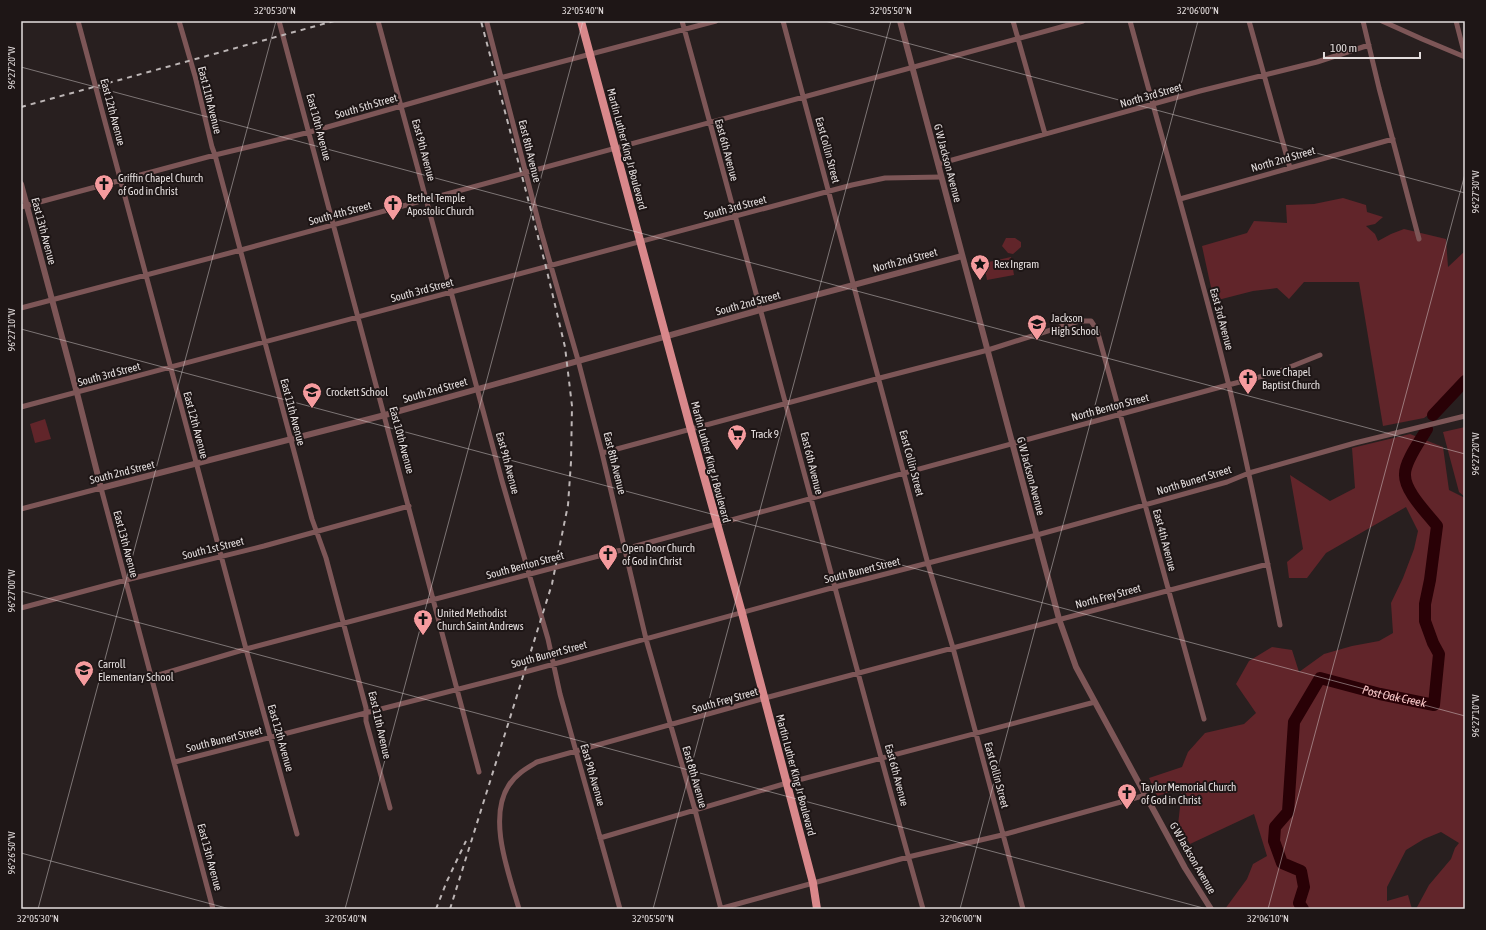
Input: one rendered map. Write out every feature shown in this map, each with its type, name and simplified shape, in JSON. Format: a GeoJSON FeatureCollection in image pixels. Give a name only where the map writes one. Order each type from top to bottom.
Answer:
{"type":"FeatureCollection","features":[{"type":"Feature","properties":{"kind":"main road","name":"Martin Luther King Jr Boulevard"},"geometry":{"type":"LineString","coordinates":[[581,21],[716,523],[765,698],[813,883],[817,909]]}},
{"type":"Feature","properties":{"kind":"street","name":"East 12th Avenue"},"geometry":{"type":"LineString","coordinates":[[78,21],[196,464],[297,834]]}},
{"type":"Feature","properties":{"kind":"street","name":"East 11th Avenue"},"geometry":{"type":"LineString","coordinates":[[180,21],[290,440],[312,519],[326,558],[344,623],[366,708],[366,721],[390,808]]}},
{"type":"Feature","properties":{"kind":"street","name":"East 10th Avenue"},"geometry":{"type":"LineString","coordinates":[[279,21],[310,132],[479,772]]}},
{"type":"Feature","properties":{"kind":"street","name":"East 9th Avenue"},"geometry":{"type":"LineString","coordinates":[[378,21],[502,481],[548,639],[560,694],[620,909]]}},
{"type":"Feature","properties":{"kind":"street","name":"East 6th Avenue"},"geometry":{"type":"LineString","coordinates":[[682,21],[787,404],[810,498],[923,909]]}},
{"type":"Feature","properties":{"kind":"street","name":"South 5th Street"},"geometry":{"type":"LineString","coordinates":[[24,206],[215,155],[310,132],[501,78],[716,21]]}},
{"type":"Feature","properties":{"kind":"street","name":"East Collin Street"},"geometry":{"type":"LineString","coordinates":[[783,21],[880,378],[928,564],[953,648],[1023,909]]}},
{"type":"Feature","properties":{"kind":"street","name":"G W Jackson Avenue"},"geometry":{"type":"LineString","coordinates":[[900,21],[1059,619],[1076,667],[1185,868],[1212,909]]}},
{"type":"Feature","properties":{"kind":"street"},"geometry":{"type":"LineString","coordinates":[[1014,21],[1045,134]]}},
{"type":"Feature","properties":{"kind":"street","name":"South 4th Street"},"geometry":{"type":"LineString","coordinates":[[21,308],[427,200],[525,172],[804,98],[1083,21]]}},
{"type":"Feature","properties":{"kind":"street","name":"East 3rd Avenue"},"geometry":{"type":"LineString","coordinates":[[1130,21],[1180,199],[1228,385],[1249,473],[1280,625]]}},
{"type":"Feature","properties":{"kind":"street"},"geometry":{"type":"LineString","coordinates":[[1249,21],[1290,168]]}},
{"type":"Feature","properties":{"kind":"street"},"geometry":{"type":"LineString","coordinates":[[1363,21],[1419,239]]}},
{"type":"Feature","properties":{"kind":"street"},"geometry":{"type":"LineString","coordinates":[[1382,21],[1422,40],[1465,56]]}},
{"type":"Feature","properties":{"kind":"street"},"geometry":{"type":"LineString","coordinates":[[1456,21],[1465,56]]}},
{"type":"Feature","properties":{"kind":"street","name":"East 8th Avenue"},"geometry":{"type":"LineString","coordinates":[[487,23],[525,172],[578,360],[602,453],[646,639],[695,810],[720,909]]}},
{"type":"Feature","properties":{"kind":"street","name":"North 3rd Street"},"geometry":{"type":"LineString","coordinates":[[938,164],[1264,75],[1317,62],[1369,45]]}},
{"type":"Feature","properties":{"kind":"street","name":"North 2nd Street"},"geometry":{"type":"LineString","coordinates":[[1180,199],[1393,139]]}},
{"type":"Feature","properties":{"kind":"street"},"geometry":{"type":"LineString","coordinates":[[829,192],[885,178],[941,177]]}},
{"type":"Feature","properties":{"kind":"street","name":"East 13th Avenue"},"geometry":{"type":"LineString","coordinates":[[21,184],[24,206],[77,392],[101,488],[213,909]]}},
{"type":"Feature","properties":{"kind":"street","name":"South 3rd Street"},"geometry":{"type":"LineString","coordinates":[[21,408],[829,192]]}},
{"type":"Feature","properties":{"kind":"street","name":"North 2nd Street"},"geometry":{"type":"LineString","coordinates":[[854,284],[962,256]]}},
{"type":"Feature","properties":{"kind":"street","name":"South 2nd Street"},"geometry":{"type":"LineString","coordinates":[[21,509],[384,415],[854,284]]}},
{"type":"Feature","properties":{"kind":"street","name":"East 4th Avenue"},"geometry":{"type":"LineString","coordinates":[[988,350],[1079,321],[1091,321],[1097,330],[1204,719]]}},
{"type":"Feature","properties":{"kind":"street"},"geometry":{"type":"LineString","coordinates":[[602,453],[988,350]]}},
{"type":"Feature","properties":{"kind":"street","name":"North Benton Street"},"geometry":{"type":"LineString","coordinates":[[904,473],[1275,373],[1320,355]]}},
{"type":"Feature","properties":{"kind":"street","name":"North Bunert Street"},"geometry":{"type":"LineString","coordinates":[[928,564],[1227,482],[1249,473],[1355,443],[1465,416]]}},
{"type":"Feature","properties":{"kind":"street","name":"South Benton Street"},"geometry":{"type":"LineString","coordinates":[[152,677],[246,649],[625,549],[904,473]]}},
{"type":"Feature","properties":{"kind":"street","name":"South 1st Street"},"geometry":{"type":"LineString","coordinates":[[21,608],[316,532],[409,506]]}},
{"type":"Feature","properties":{"kind":"street","name":"South Bunert Street"},"geometry":{"type":"LineString","coordinates":[[175,762],[554,664],[835,587],[928,564]]}},
{"type":"Feature","properties":{"kind":"street","name":"North Frey Street"},"geometry":{"type":"LineString","coordinates":[[953,648],[1268,564]]}},
{"type":"Feature","properties":{"kind":"street","name":"South Frey Street"},"geometry":{"type":"LineString","coordinates":[[519,909],[507,865],[500,826],[502,801],[510,784],[525,769],[537,762],[670,726],[765,698],[953,648]]}},
{"type":"Feature","properties":{"kind":"street"},"geometry":{"type":"LineString","coordinates":[[600,838],[881,757],[1095,702]]}},
{"type":"Feature","properties":{"kind":"street"},"geometry":{"type":"LineString","coordinates":[[720,909],[908,857],[1002,835],[1146,795]]}},
{"type":"Feature","properties":{"kind":"shaded area"},"geometry":{"type":"Polygon","coordinates":[[[1343,198],[1366,205],[1367,212],[1383,217],[1375,224],[1366,226],[1375,234],[1378,241],[1404,229],[1446,239],[1448,267],[1465,251],[1465,387],[1424,418],[1383,426],[1359,282],[1304,282],[1289,299],[1277,288],[1253,291],[1214,301],[1202,246],[1247,233],[1254,221],[1287,223],[1286,205],[1314,204],[1343,198]]]}},
{"type":"Feature","properties":{"kind":"shaded area"},"geometry":{"type":"Polygon","coordinates":[[[1006,238],[1015,238],[1021,242],[1021,247],[1013,254],[1008,253],[1002,246],[1006,238]]]}},
{"type":"Feature","properties":{"kind":"shaded area"},"geometry":{"type":"Polygon","coordinates":[[[1011,257],[1014,275],[987,280],[984,263],[1011,257]]]}},
{"type":"Feature","properties":{"kind":"shaded area"},"geometry":{"type":"Polygon","coordinates":[[[45,419],[51,439],[35,443],[30,424],[45,419]]]}},
{"type":"Feature","properties":{"kind":"shaded area"},"geometry":{"type":"Polygon","coordinates":[[[1465,427],[1465,497],[1459,492],[1443,432],[1465,427]]]}},
{"type":"Feature","properties":{"kind":"shaded area"},"geometry":{"type":"Polygon","coordinates":[[[1410,434],[1443,447],[1449,490],[1465,498],[1465,909],[1416,909],[1429,885],[1451,859],[1455,848],[1459,843],[1441,832],[1424,839],[1406,850],[1387,887],[1387,901],[1408,895],[1412,909],[1225,909],[1247,879],[1253,864],[1267,856],[1254,814],[1190,844],[1178,825],[1182,789],[1157,796],[1149,778],[1182,767],[1188,752],[1205,733],[1244,724],[1256,713],[1236,684],[1249,661],[1272,647],[1292,650],[1299,672],[1324,654],[1352,646],[1379,641],[1393,633],[1391,603],[1403,578],[1414,549],[1418,531],[1406,507],[1326,553],[1307,578],[1289,578],[1287,562],[1303,549],[1290,475],[1330,501],[1355,488],[1352,448],[1410,434]]]}},
{"type":"Feature","properties":{"kind":"waterway","name":"Post Oak Creek"},"geometry":{"type":"LineString","coordinates":[[1433,415],[1465,381]]}},
{"type":"Feature","properties":{"kind":"waterway","name":"Post Oak Creek"},"geometry":{"type":"LineString","coordinates":[[1303,909],[1299,903],[1304,887],[1301,871],[1282,863],[1274,841],[1275,827],[1288,812],[1294,722],[1320,678],[1380,694],[1434,705],[1439,654],[1433,643],[1425,621],[1425,604],[1430,580],[1437,526],[1412,494],[1408,487],[1405,474],[1407,463],[1427,429]]}},
{"type":"Feature","properties":{"kind":"railway"},"geometry":{"type":"LineString","coordinates":[[21,107],[334,21]]}},
{"type":"Feature","properties":{"kind":"railway"},"geometry":{"type":"LineString","coordinates":[[450,909],[552,584],[568,505],[571,462],[572,406],[565,347],[546,267],[481,21]]}},
{"type":"Feature","properties":{"kind":"railway"},"geometry":{"type":"LineString","coordinates":[[436,909],[447,881],[466,841]]}},
{"type":"Feature","properties":{"kind":"place","name":"Griffin Chapel Church of God in Christ"},"geometry":{"type":"Point","coordinates":[104,201]}},
{"type":"Feature","properties":{"kind":"place","name":"Bethel Temple Apostolic Church"},"geometry":{"type":"Point","coordinates":[393,221]}},
{"type":"Feature","properties":{"kind":"place","name":"Rex Ingram"},"geometry":{"type":"Point","coordinates":[980,281]}},
{"type":"Feature","properties":{"kind":"place","name":"Jackson High School"},"geometry":{"type":"Point","coordinates":[1037,341]}},
{"type":"Feature","properties":{"kind":"place","name":"Love Chapel Baptist Church"},"geometry":{"type":"Point","coordinates":[1248,395]}},
{"type":"Feature","properties":{"kind":"place","name":"Crockett School"},"geometry":{"type":"Point","coordinates":[312,409]}},
{"type":"Feature","properties":{"kind":"place","name":"Track 9"},"geometry":{"type":"Point","coordinates":[737,451]}},
{"type":"Feature","properties":{"kind":"place","name":"Open Door Church of God in Christ"},"geometry":{"type":"Point","coordinates":[608,571]}},
{"type":"Feature","properties":{"kind":"place","name":"United Methodist Church Saint Andrews"},"geometry":{"type":"Point","coordinates":[423,636]}},
{"type":"Feature","properties":{"kind":"place","name":"Carroll Elementary School"},"geometry":{"type":"Point","coordinates":[84,687]}},
{"type":"Feature","properties":{"kind":"place","name":"Taylor Memorial Church of God in Christ"},"geometry":{"type":"Point","coordinates":[1127,810]}}]}
